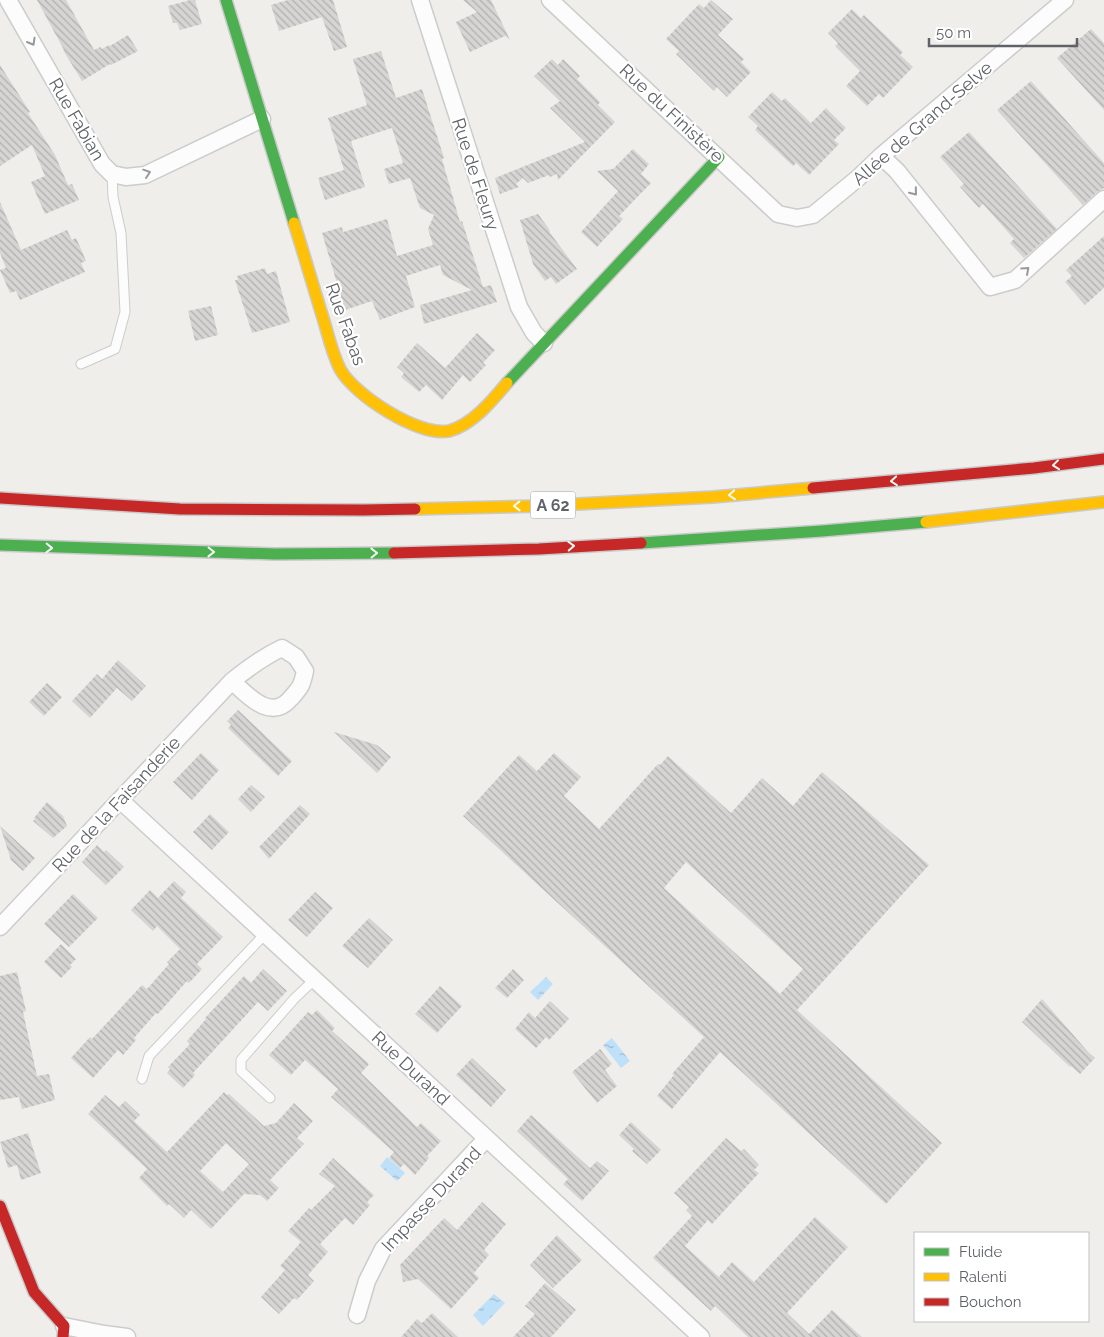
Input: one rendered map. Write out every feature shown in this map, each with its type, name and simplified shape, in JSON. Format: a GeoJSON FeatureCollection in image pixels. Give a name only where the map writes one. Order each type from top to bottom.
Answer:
{"type":"FeatureCollection","features":[{"type":"Feature","properties":{"kind":"main road","name":"Rue Fabas"},"geometry":{"type":"LineString","coordinates":[[226,0],[340,369],[367,398],[399,419],[432,431],[448,430],[463,425],[484,410],[544,343],[719,157]]}},
{"type":"Feature","properties":{"kind":"main road","name":"A 62"},"geometry":{"type":"LineString","coordinates":[[0,498],[180,509],[364,510],[539,506],[713,497],[1034,468],[1104,459]]}},
{"type":"Feature","properties":{"kind":"main road"},"geometry":{"type":"LineString","coordinates":[[0,545],[189,552],[348,554],[501,550],[706,540],[852,529],[1104,502]]}},
{"type":"Feature","properties":{"kind":"main road"},"geometry":{"type":"LineString","coordinates":[[0,1206],[34,1292],[64,1331]]}},
{"type":"Feature","properties":{"kind":"street","name":"Rue Fabian"},"geometry":{"type":"LineString","coordinates":[[8,0],[102,164],[112,174],[126,178],[145,175],[262,119]]}},
{"type":"Feature","properties":{"kind":"street","name":"Rue de Fleury"},"geometry":{"type":"LineString","coordinates":[[420,0],[519,307],[534,333],[544,343]]}},
{"type":"Feature","properties":{"kind":"street","name":"Rue du Finistère"},"geometry":{"type":"LineString","coordinates":[[550,0],[778,214],[797,218]]}},
{"type":"Feature","properties":{"kind":"street","name":"Allée de Grand-Selve"},"geometry":{"type":"LineString","coordinates":[[797,218],[813,215],[1065,0]]}},
{"type":"Feature","properties":{"kind":"street"},"geometry":{"type":"LineString","coordinates":[[881,156],[897,171],[990,287],[1015,280],[1104,199]]}},
{"type":"Feature","properties":{"kind":"street","name":"Rue de la Faisanderie"},"geometry":{"type":"LineString","coordinates":[[0,927],[232,681]]}},
{"type":"Feature","properties":{"kind":"street","name":"Rue Durand"},"geometry":{"type":"LineString","coordinates":[[120,800],[701,1337]]}},
{"type":"Feature","properties":{"kind":"street","name":"Impasse Durand"},"geometry":{"type":"LineString","coordinates":[[356,1315],[367,1281],[382,1249],[486,1139]]}},
{"type":"Feature","properties":{"kind":"street"},"geometry":{"type":"LineString","coordinates":[[64,1331],[128,1337]]}},
{"type":"Feature","properties":{"kind":"lane"},"geometry":{"type":"LineString","coordinates":[[81,364],[115,349],[125,312],[121,233],[113,197],[112,174]]}},
{"type":"Feature","properties":{"kind":"lane"},"geometry":{"type":"LineString","coordinates":[[142,1079],[150,1056],[266,933]]}},
{"type":"Feature","properties":{"kind":"lane"},"geometry":{"type":"LineString","coordinates":[[270,1098],[241,1070],[241,1060],[294,999],[315,979]]}},
{"type":"Feature","properties":{"kind":"water"},"geometry":{"type":"Polygon","coordinates":[[[546,977],[553,984],[538,1000],[530,992],[546,977]]]}},
{"type":"Feature","properties":{"kind":"water"},"geometry":{"type":"Polygon","coordinates":[[[612,1038],[630,1061],[621,1068],[603,1045],[612,1038]]]}},
{"type":"Feature","properties":{"kind":"water"},"geometry":{"type":"Polygon","coordinates":[[[387,1157],[405,1173],[397,1181],[380,1166],[387,1157]]]}},
{"type":"Feature","properties":{"kind":"water"},"geometry":{"type":"Polygon","coordinates":[[[494,1294],[505,1303],[483,1326],[473,1315],[494,1294]]]}},
{"type":"Feature","properties":{"kind":"building"},"geometry":{"type":"Polygon","coordinates":[[[37,0],[66,0],[94,50],[110,46],[128,35],[138,51],[110,64],[82,81],[63,50],[37,0]]]}},
{"type":"Feature","properties":{"kind":"building"},"geometry":{"type":"Polygon","coordinates":[[[195,0],[202,24],[180,30],[177,23],[173,23],[168,6],[195,0]]]}},
{"type":"Feature","properties":{"kind":"building"},"geometry":{"type":"Polygon","coordinates":[[[288,0],[333,0],[347,47],[334,51],[322,17],[279,31],[271,5],[288,0]]]}},
{"type":"Feature","properties":{"kind":"building"},"geometry":{"type":"Polygon","coordinates":[[[463,0],[491,0],[510,40],[505,36],[470,52],[456,22],[477,12],[463,0]]]}},
{"type":"Feature","properties":{"kind":"building"},"geometry":{"type":"Polygon","coordinates":[[[711,0],[733,19],[718,35],[744,59],[741,62],[751,72],[727,97],[717,87],[714,91],[676,54],[679,51],[666,39],[699,4],[704,8],[711,0]]]}},
{"type":"Feature","properties":{"kind":"building"},"geometry":{"type":"Polygon","coordinates":[[[852,9],[861,18],[864,15],[903,52],[900,55],[913,67],[883,98],[879,94],[867,106],[846,86],[860,71],[835,46],[838,43],[828,33],[852,9]]]}},
{"type":"Feature","properties":{"kind":"building"},"geometry":{"type":"Polygon","coordinates":[[[1091,29],[1104,43],[1104,110],[1057,58],[1091,29]]]}},
{"type":"Feature","properties":{"kind":"building"},"geometry":{"type":"Polygon","coordinates":[[[381,51],[396,98],[422,89],[444,158],[442,159],[460,222],[462,221],[483,287],[491,285],[497,302],[424,324],[420,305],[472,290],[443,275],[440,265],[406,276],[415,307],[380,320],[372,301],[345,310],[322,233],[342,227],[343,232],[387,219],[397,256],[433,245],[428,229],[434,215],[420,208],[410,178],[389,184],[384,169],[403,163],[392,128],[351,141],[365,187],[325,200],[318,178],[344,170],[328,118],[367,105],[353,59],[381,51]]]}},
{"type":"Feature","properties":{"kind":"building"},"geometry":{"type":"Polygon","coordinates":[[[552,59],[558,65],[563,59],[580,76],[577,79],[600,102],[598,105],[615,122],[558,180],[557,174],[528,183],[523,178],[516,184],[519,187],[500,194],[495,178],[585,142],[550,108],[560,101],[534,76],[552,59]]]}},
{"type":"Feature","properties":{"kind":"building"},"geometry":{"type":"Polygon","coordinates":[[[0,65],[30,112],[28,113],[55,155],[68,185],[72,184],[79,200],[45,214],[31,182],[45,176],[32,145],[0,166],[0,65]]]}},
{"type":"Feature","properties":{"kind":"building"},"geometry":{"type":"Polygon","coordinates":[[[1031,81],[1104,163],[1104,188],[1083,205],[997,110],[1031,81]]]}},
{"type":"Feature","properties":{"kind":"building"},"geometry":{"type":"Polygon","coordinates":[[[772,92],[782,101],[785,98],[811,123],[826,108],[846,128],[834,140],[839,144],[809,175],[796,163],[793,166],[755,130],[758,126],[748,117],[772,92]]]}},
{"type":"Feature","properties":{"kind":"building"},"geometry":{"type":"Polygon","coordinates":[[[969,132],[1057,229],[1024,258],[1010,243],[1014,239],[983,204],[979,208],[960,187],[964,184],[940,157],[969,132]]]}},
{"type":"Feature","properties":{"kind":"building"},"geometry":{"type":"Polygon","coordinates":[[[633,149],[649,164],[641,174],[651,183],[619,216],[623,219],[597,247],[581,232],[618,191],[597,171],[613,169],[633,149]]]}},
{"type":"Feature","properties":{"kind":"building"},"geometry":{"type":"Polygon","coordinates":[[[0,202],[21,250],[67,230],[72,240],[76,238],[81,249],[86,261],[81,263],[85,272],[20,300],[16,291],[10,293],[0,270],[6,268],[0,253],[0,202]]]}},
{"type":"Feature","properties":{"kind":"building"},"geometry":{"type":"Polygon","coordinates":[[[538,214],[577,269],[556,284],[551,277],[545,281],[533,264],[520,220],[538,214]]]}},
{"type":"Feature","properties":{"kind":"building"},"geometry":{"type":"Polygon","coordinates":[[[1104,236],[1104,288],[1085,305],[1065,282],[1072,276],[1066,270],[1104,236]]]}},
{"type":"Feature","properties":{"kind":"building"},"geometry":{"type":"Polygon","coordinates":[[[265,268],[267,274],[276,271],[290,322],[252,333],[235,280],[238,280],[237,276],[265,268]]]}},
{"type":"Feature","properties":{"kind":"building"},"geometry":{"type":"Polygon","coordinates":[[[211,306],[218,335],[195,341],[188,311],[211,306]]]}},
{"type":"Feature","properties":{"kind":"building"},"geometry":{"type":"Polygon","coordinates":[[[477,333],[495,350],[483,363],[486,365],[470,382],[463,375],[442,400],[426,385],[419,392],[401,377],[404,373],[397,367],[417,343],[445,368],[477,333]]]}},
{"type":"Feature","properties":{"kind":"building"},"geometry":{"type":"Polygon","coordinates":[[[118,660],[146,686],[132,701],[117,688],[90,718],[72,701],[97,674],[102,679],[118,660]]]}},
{"type":"Feature","properties":{"kind":"building"},"geometry":{"type":"Polygon","coordinates":[[[47,683],[62,697],[44,716],[29,702],[47,683]]]}},
{"type":"Feature","properties":{"kind":"building"},"geometry":{"type":"Polygon","coordinates":[[[238,710],[292,761],[278,776],[228,728],[231,725],[227,721],[238,710]]]}},
{"type":"Feature","properties":{"kind":"building"},"geometry":{"type":"Polygon","coordinates":[[[334,732],[377,745],[391,757],[377,773],[334,732]]]}},
{"type":"Feature","properties":{"kind":"building"},"geometry":{"type":"Polygon","coordinates":[[[201,753],[219,770],[192,800],[173,782],[201,753]]]}},
{"type":"Feature","properties":{"kind":"building"},"geometry":{"type":"Polygon","coordinates":[[[554,753],[581,777],[564,796],[599,829],[658,764],[660,765],[668,756],[731,813],[762,778],[793,806],[822,772],[929,865],[797,1010],[942,1143],[886,1204],[720,1052],[672,1109],[657,1096],[674,1075],[672,1074],[704,1037],[463,816],[519,755],[537,771],[554,753]],[[686,862],[664,888],[780,994],[803,969],[686,862]]]}},
{"type":"Feature","properties":{"kind":"building"},"geometry":{"type":"Polygon","coordinates":[[[251,785],[265,797],[251,812],[238,799],[251,785]]]}},
{"type":"Feature","properties":{"kind":"building"},"geometry":{"type":"Polygon","coordinates":[[[47,802],[63,816],[67,826],[53,838],[33,821],[47,802]]]}},
{"type":"Feature","properties":{"kind":"building"},"geometry":{"type":"Polygon","coordinates":[[[300,805],[310,814],[269,859],[259,847],[300,805]]]}},
{"type":"Feature","properties":{"kind":"building"},"geometry":{"type":"Polygon","coordinates":[[[210,814],[229,832],[212,850],[193,832],[210,814]]]}},
{"type":"Feature","properties":{"kind":"building"},"geometry":{"type":"Polygon","coordinates":[[[0,826],[35,858],[23,871],[11,860],[0,826]]]}},
{"type":"Feature","properties":{"kind":"building"},"geometry":{"type":"Polygon","coordinates":[[[97,845],[104,852],[106,850],[124,867],[106,885],[82,862],[97,845]]]}},
{"type":"Feature","properties":{"kind":"building"},"geometry":{"type":"Polygon","coordinates":[[[174,881],[186,892],[181,898],[223,937],[197,964],[202,969],[189,983],[187,981],[158,1014],[156,1013],[134,1038],[136,1040],[123,1055],[118,1050],[93,1078],[71,1058],[90,1037],[92,1039],[142,985],[147,989],[169,964],[167,962],[180,949],[157,926],[153,931],[131,910],[150,890],[158,898],[174,881]]]}},
{"type":"Feature","properties":{"kind":"building"},"geometry":{"type":"Polygon","coordinates":[[[315,892],[333,908],[307,937],[288,920],[315,892]]]}},
{"type":"Feature","properties":{"kind":"building"},"geometry":{"type":"Polygon","coordinates":[[[73,894],[98,918],[69,947],[44,924],[73,894]]]}},
{"type":"Feature","properties":{"kind":"building"},"geometry":{"type":"Polygon","coordinates":[[[369,918],[393,940],[368,968],[342,946],[369,918]]]}},
{"type":"Feature","properties":{"kind":"building"},"geometry":{"type":"Polygon","coordinates":[[[61,944],[76,959],[70,965],[72,967],[61,978],[44,962],[61,944]]]}},
{"type":"Feature","properties":{"kind":"building"},"geometry":{"type":"Polygon","coordinates":[[[263,969],[287,991],[268,1011],[258,1002],[193,1073],[195,1075],[183,1088],[167,1073],[170,1069],[168,1067],[190,1044],[187,1041],[205,1018],[244,976],[251,983],[263,969]]]}},
{"type":"Feature","properties":{"kind":"building"},"geometry":{"type":"Polygon","coordinates":[[[513,969],[524,980],[507,998],[495,988],[513,969]]]}},
{"type":"Feature","properties":{"kind":"building"},"geometry":{"type":"Polygon","coordinates":[[[17,972],[26,1011],[23,1012],[37,1076],[49,1074],[55,1100],[22,1109],[19,1097],[0,1100],[0,976],[17,972]]]}},
{"type":"Feature","properties":{"kind":"building"},"geometry":{"type":"Polygon","coordinates":[[[440,986],[462,1006],[437,1033],[415,1014],[440,986]]]}},
{"type":"Feature","properties":{"kind":"building"},"geometry":{"type":"Polygon","coordinates":[[[1042,999],[1095,1058],[1080,1074],[1022,1022],[1042,999]]]}},
{"type":"Feature","properties":{"kind":"building"},"geometry":{"type":"Polygon","coordinates":[[[550,1001],[569,1019],[549,1040],[546,1037],[536,1048],[515,1029],[529,1012],[535,1018],[550,1001]]]}},
{"type":"Feature","properties":{"kind":"building"},"geometry":{"type":"Polygon","coordinates":[[[317,1010],[335,1028],[332,1031],[369,1064],[361,1073],[417,1127],[421,1123],[441,1141],[427,1156],[429,1158],[415,1175],[404,1164],[400,1168],[389,1158],[394,1152],[331,1097],[338,1089],[305,1060],[291,1075],[269,1055],[308,1012],[312,1015],[317,1010]]]}},
{"type":"Feature","properties":{"kind":"building"},"geometry":{"type":"Polygon","coordinates":[[[600,1049],[612,1064],[605,1070],[617,1086],[597,1103],[572,1072],[600,1049]]]}},
{"type":"Feature","properties":{"kind":"building"},"geometry":{"type":"Polygon","coordinates":[[[472,1058],[506,1090],[491,1107],[456,1075],[472,1058]]]}},
{"type":"Feature","properties":{"kind":"building"},"geometry":{"type":"Polygon","coordinates":[[[224,1092],[227,1095],[229,1094],[264,1126],[276,1123],[294,1103],[313,1121],[297,1138],[304,1144],[270,1180],[279,1188],[267,1201],[260,1195],[244,1194],[211,1229],[191,1210],[184,1218],[169,1204],[167,1206],[139,1178],[147,1169],[88,1114],[105,1095],[119,1107],[125,1101],[140,1115],[134,1121],[167,1152],[224,1092]],[[226,1143],[200,1171],[223,1192],[249,1164],[226,1143]]]}},
{"type":"Feature","properties":{"kind":"building"},"geometry":{"type":"Polygon","coordinates":[[[531,1115],[590,1168],[597,1161],[609,1171],[582,1201],[563,1184],[568,1179],[517,1131],[531,1115]]]}},
{"type":"Feature","properties":{"kind":"building"},"geometry":{"type":"Polygon","coordinates":[[[631,1122],[661,1150],[647,1164],[632,1151],[634,1149],[619,1135],[631,1122]]]}},
{"type":"Feature","properties":{"kind":"building"},"geometry":{"type":"Polygon","coordinates":[[[28,1133],[41,1173],[21,1180],[17,1165],[8,1168],[0,1142],[28,1133]]]}},
{"type":"Feature","properties":{"kind":"building"},"geometry":{"type":"Polygon","coordinates":[[[726,1138],[741,1151],[744,1149],[759,1165],[754,1170],[759,1173],[712,1224],[708,1220],[685,1246],[719,1277],[732,1262],[754,1282],[815,1217],[848,1247],[787,1313],[809,1334],[832,1310],[862,1337],[748,1337],[715,1306],[711,1311],[653,1258],[692,1216],[686,1210],[689,1207],[674,1193],[726,1138]]]}},
{"type":"Feature","properties":{"kind":"building"},"geometry":{"type":"Polygon","coordinates":[[[333,1158],[374,1195],[367,1202],[370,1205],[353,1225],[345,1218],[320,1244],[328,1252],[308,1275],[314,1281],[297,1300],[294,1298],[279,1314],[261,1297],[285,1270],[280,1266],[301,1242],[288,1231],[309,1208],[311,1210],[335,1186],[319,1174],[333,1158]]]}},
{"type":"Feature","properties":{"kind":"building"},"geometry":{"type":"Polygon","coordinates":[[[482,1202],[506,1224],[484,1250],[489,1255],[474,1273],[479,1278],[451,1309],[418,1279],[403,1282],[400,1265],[444,1218],[457,1230],[482,1202]]]}},
{"type":"Feature","properties":{"kind":"building"},"geometry":{"type":"Polygon","coordinates":[[[557,1235],[582,1260],[553,1288],[530,1265],[557,1235]]]}},
{"type":"Feature","properties":{"kind":"building"},"geometry":{"type":"Polygon","coordinates":[[[545,1283],[576,1310],[551,1337],[513,1337],[535,1314],[525,1306],[545,1283]]]}},
{"type":"Feature","properties":{"kind":"building"},"geometry":{"type":"Polygon","coordinates":[[[432,1313],[458,1337],[401,1337],[417,1319],[422,1323],[432,1313]]]}},
{"type":"Feature","properties":{"kind":"traffic: fast"},"geometry":{"type":"LineString","coordinates":[[226,0],[294,223]]}},
{"type":"Feature","properties":{"kind":"traffic: fast"},"geometry":{"type":"LineString","coordinates":[[507,383],[719,157]]}},
{"type":"Feature","properties":{"kind":"traffic: fast"},"geometry":{"type":"LineString","coordinates":[[641,543],[926,522]]}},
{"type":"Feature","properties":{"kind":"traffic: fast"},"geometry":{"type":"LineString","coordinates":[[0,545],[275,554],[394,553]]}},
{"type":"Feature","properties":{"kind":"traffic: slow"},"geometry":{"type":"LineString","coordinates":[[294,223],[337,363],[347,379],[373,402],[388,412],[421,428],[449,431],[466,424],[474,418],[507,383]]}},
{"type":"Feature","properties":{"kind":"traffic: slow"},"geometry":{"type":"LineString","coordinates":[[415,509],[539,506],[713,497],[813,488]]}},
{"type":"Feature","properties":{"kind":"traffic: slow"},"geometry":{"type":"LineString","coordinates":[[926,522],[1104,502]]}},
{"type":"Feature","properties":{"kind":"traffic: jam"},"geometry":{"type":"LineString","coordinates":[[813,488],[1034,468],[1104,459]]}},
{"type":"Feature","properties":{"kind":"traffic: jam"},"geometry":{"type":"LineString","coordinates":[[0,498],[180,509],[415,509]]}},
{"type":"Feature","properties":{"kind":"traffic: jam"},"geometry":{"type":"LineString","coordinates":[[394,553],[539,549],[641,543]]}},
{"type":"Feature","properties":{"kind":"traffic: jam"},"geometry":{"type":"LineString","coordinates":[[0,1206],[34,1292],[64,1326],[63,1337]]}}]}
